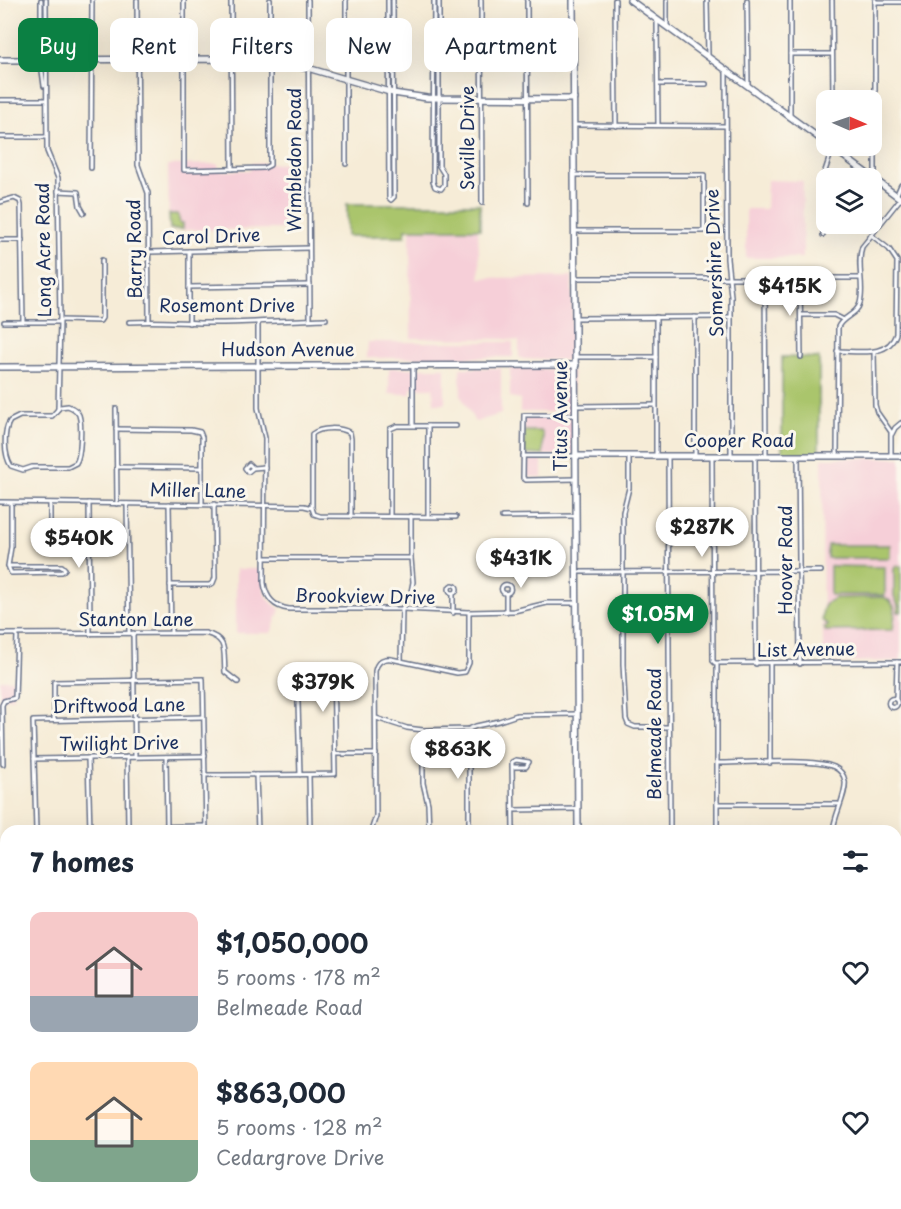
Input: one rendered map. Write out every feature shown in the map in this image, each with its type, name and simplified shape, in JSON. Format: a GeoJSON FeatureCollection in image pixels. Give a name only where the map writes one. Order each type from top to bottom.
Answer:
{"type":"FeatureCollection","features":[{"type":"Feature","properties":{"kind":"main road","name":"Titus Avenue"},"geometry":{"type":"LineString","coordinates":[[573,0],[578,825]]}},
{"type":"Feature","properties":{"kind":"main road"},"geometry":{"type":"LineString","coordinates":[[630,0],[816,136]]}},
{"type":"Feature","properties":{"kind":"main road"},"geometry":{"type":"LineString","coordinates":[[0,60],[18,60]]}},
{"type":"Feature","properties":{"kind":"main road"},"geometry":{"type":"LineString","coordinates":[[314,70],[391,93],[437,99],[574,99]]}},
{"type":"Feature","properties":{"kind":"main road"},"geometry":{"type":"LineString","coordinates":[[845,156],[861,168]]}},
{"type":"Feature","properties":{"kind":"main road"},"geometry":{"type":"LineString","coordinates":[[882,185],[899,198]]}},
{"type":"Feature","properties":{"kind":"main road","name":"Hudson Avenue"},"geometry":{"type":"LineString","coordinates":[[0,367],[576,365]]}},
{"type":"Feature","properties":{"kind":"main road","name":"Cooper Road"},"geometry":{"type":"LineString","coordinates":[[576,456],[901,456]]}},
{"type":"Feature","properties":{"kind":"street","name":"Long Acre Road"},"geometry":{"type":"LineString","coordinates":[[41,0],[42,18]]}},
{"type":"Feature","properties":{"kind":"street","name":"Long Acre Road"},"geometry":{"type":"LineString","coordinates":[[45,18],[46,0]]}},
{"type":"Feature","properties":{"kind":"street"},"geometry":{"type":"LineString","coordinates":[[92,0],[92,18]]}},
{"type":"Feature","properties":{"kind":"street","name":"Barry Road"},"geometry":{"type":"LineString","coordinates":[[137,0],[137,18]]}},
{"type":"Feature","properties":{"kind":"street"},"geometry":{"type":"LineString","coordinates":[[184,0],[184,18]]}},
{"type":"Feature","properties":{"kind":"street"},"geometry":{"type":"LineString","coordinates":[[231,0],[231,18]]}},
{"type":"Feature","properties":{"kind":"street"},"geometry":{"type":"LineString","coordinates":[[270,0],[270,18]]}},
{"type":"Feature","properties":{"kind":"street","name":"Wimbledon Road"},"geometry":{"type":"LineString","coordinates":[[308,0],[308,18]]}},
{"type":"Feature","properties":{"kind":"street"},"geometry":{"type":"LineString","coordinates":[[346,0],[346,164]]}},
{"type":"Feature","properties":{"kind":"street"},"geometry":{"type":"LineString","coordinates":[[388,0],[391,15]]}},
{"type":"Feature","properties":{"kind":"street"},"geometry":{"type":"LineString","coordinates":[[391,93],[394,197],[391,200],[389,198],[391,15],[393,0]]}},
{"type":"Feature","properties":{"kind":"street"},"geometry":{"type":"LineString","coordinates":[[434,0],[436,18]]}},
{"type":"Feature","properties":{"kind":"street"},"geometry":{"type":"LineString","coordinates":[[436,18],[439,0]]}},
{"type":"Feature","properties":{"kind":"street","name":"Seville Drive"},"geometry":{"type":"LineString","coordinates":[[481,0],[482,203]]}},
{"type":"Feature","properties":{"kind":"street"},"geometry":{"type":"LineString","coordinates":[[527,0],[528,203]]}},
{"type":"Feature","properties":{"kind":"street"},"geometry":{"type":"LineString","coordinates":[[615,0],[616,126]]}},
{"type":"Feature","properties":{"kind":"street"},"geometry":{"type":"LineString","coordinates":[[667,0],[667,27]]}},
{"type":"Feature","properties":{"kind":"street"},"geometry":{"type":"LineString","coordinates":[[707,0],[708,56]]}},
{"type":"Feature","properties":{"kind":"street"},"geometry":{"type":"LineString","coordinates":[[747,0],[748,85]]}},
{"type":"Feature","properties":{"kind":"street"},"geometry":{"type":"LineString","coordinates":[[790,0],[790,116]]}},
{"type":"Feature","properties":{"kind":"street"},"geometry":{"type":"LineString","coordinates":[[832,0],[833,90]]}},
{"type":"Feature","properties":{"kind":"street"},"geometry":{"type":"LineString","coordinates":[[875,168],[875,1],[901,2]]}},
{"type":"Feature","properties":{"kind":"street"},"geometry":{"type":"LineString","coordinates":[[657,20],[658,125]]}},
{"type":"Feature","properties":{"kind":"street"},"geometry":{"type":"LineString","coordinates":[[790,54],[832,54]]}},
{"type":"Feature","properties":{"kind":"street","name":"Somershire Drive"},"geometry":{"type":"LineString","coordinates":[[726,69],[731,456]]}},
{"type":"Feature","properties":{"kind":"street","name":"Long Acre Road"},"geometry":{"type":"LineString","coordinates":[[45,72],[48,156],[57,174],[58,191],[58,409]]}},
{"type":"Feature","properties":{"kind":"street"},"geometry":{"type":"LineString","coordinates":[[92,72],[92,168]]}},
{"type":"Feature","properties":{"kind":"street","name":"Barry Road"},"geometry":{"type":"LineString","coordinates":[[138,72],[138,166],[147,190],[149,320]]}},
{"type":"Feature","properties":{"kind":"street"},"geometry":{"type":"LineString","coordinates":[[184,72],[184,170],[269,167],[270,72]]}},
{"type":"Feature","properties":{"kind":"street"},"geometry":{"type":"LineString","coordinates":[[231,72],[232,169]]}},
{"type":"Feature","properties":{"kind":"street","name":"Wimbledon Road"},"geometry":{"type":"LineString","coordinates":[[309,72],[310,319]]}},
{"type":"Feature","properties":{"kind":"street"},"geometry":{"type":"LineString","coordinates":[[437,72],[437,164],[434,182],[435,187],[441,189],[444,187],[444,176],[437,164]]}},
{"type":"Feature","properties":{"kind":"street"},"geometry":{"type":"LineString","coordinates":[[658,84],[706,84]]}},
{"type":"Feature","properties":{"kind":"street"},"geometry":{"type":"LineString","coordinates":[[0,100],[46,100]]}},
{"type":"Feature","properties":{"kind":"street"},"geometry":{"type":"LineString","coordinates":[[574,125],[726,126]]}},
{"type":"Feature","properties":{"kind":"street"},"geometry":{"type":"LineString","coordinates":[[0,137],[46,137]]}},
{"type":"Feature","properties":{"kind":"street"},"geometry":{"type":"LineString","coordinates":[[823,235],[822,181],[829,156]]}},
{"type":"Feature","properties":{"kind":"street"},"geometry":{"type":"LineString","coordinates":[[574,176],[704,175],[704,231],[575,231]]}},
{"type":"Feature","properties":{"kind":"street"},"geometry":{"type":"LineString","coordinates":[[837,456],[838,327],[842,320],[854,313],[860,304],[861,250],[899,198],[901,185]]}},
{"type":"Feature","properties":{"kind":"street"},"geometry":{"type":"LineString","coordinates":[[58,191],[78,192],[80,206],[84,213]]}},
{"type":"Feature","properties":{"kind":"street"},"geometry":{"type":"LineString","coordinates":[[0,202],[10,198],[18,200],[21,205],[23,322]]}},
{"type":"Feature","properties":{"kind":"street"},"geometry":{"type":"LineString","coordinates":[[837,351],[874,352],[889,346],[897,334],[897,261],[893,252],[871,235]]}},
{"type":"Feature","properties":{"kind":"street"},"geometry":{"type":"LineString","coordinates":[[0,240],[22,240]]}},
{"type":"Feature","properties":{"kind":"street","name":"Carol Drive"},"geometry":{"type":"LineString","coordinates":[[149,252],[309,248]]}},
{"type":"Feature","properties":{"kind":"street"},"geometry":{"type":"LineString","coordinates":[[189,251],[189,323]]}},
{"type":"Feature","properties":{"kind":"street"},"geometry":{"type":"LineString","coordinates":[[4,322],[100,321],[102,318],[102,260]]}},
{"type":"Feature","properties":{"kind":"street"},"geometry":{"type":"LineString","coordinates":[[800,277],[801,357]]}},
{"type":"Feature","properties":{"kind":"street"},"geometry":{"type":"LineString","coordinates":[[575,278],[860,278]]}},
{"type":"Feature","properties":{"kind":"street"},"geometry":{"type":"LineString","coordinates":[[765,278],[766,456]]}},
{"type":"Feature","properties":{"kind":"street"},"geometry":{"type":"LineString","coordinates":[[189,287],[310,285]]}},
{"type":"Feature","properties":{"kind":"street"},"geometry":{"type":"LineString","coordinates":[[801,315],[834,315],[842,320]]}},
{"type":"Feature","properties":{"kind":"street"},"geometry":{"type":"LineString","coordinates":[[694,456],[695,317]]}},
{"type":"Feature","properties":{"kind":"street"},"geometry":{"type":"LineString","coordinates":[[575,318],[731,317]]}},
{"type":"Feature","properties":{"kind":"street"},"geometry":{"type":"LineString","coordinates":[[656,318],[656,456]]}},
{"type":"Feature","properties":{"kind":"street","name":"Rosemont Drive"},"geometry":{"type":"LineString","coordinates":[[129,322],[149,320],[189,323],[258,323],[326,319]]}},
{"type":"Feature","properties":{"kind":"street","name":"Brookview Drive"},"geometry":{"type":"LineString","coordinates":[[258,323],[258,408],[264,431],[265,467],[265,591],[271,601],[281,607],[402,609],[453,613],[506,612],[540,604],[577,603]]}},
{"type":"Feature","properties":{"kind":"street"},"geometry":{"type":"LineString","coordinates":[[874,352],[874,405],[892,436]]}},
{"type":"Feature","properties":{"kind":"street"},"geometry":{"type":"LineString","coordinates":[[576,357],[656,357]]}},
{"type":"Feature","properties":{"kind":"street"},"geometry":{"type":"LineString","coordinates":[[412,364],[413,426]]}},
{"type":"Feature","properties":{"kind":"street"},"geometry":{"type":"LineString","coordinates":[[576,406],[656,405]]}},
{"type":"Feature","properties":{"kind":"street"},"geometry":{"type":"LineString","coordinates":[[65,406],[71,407],[79,416],[80,455],[77,461],[68,467],[32,467],[22,470],[13,467],[7,457],[6,430],[10,421],[20,417],[52,416],[58,409],[65,406]]}},
{"type":"Feature","properties":{"kind":"street"},"geometry":{"type":"LineString","coordinates":[[116,409],[117,504]]}},
{"type":"Feature","properties":{"kind":"street"},"geometry":{"type":"LineString","coordinates":[[576,415],[524,415],[523,456],[524,479],[577,479]]}},
{"type":"Feature","properties":{"kind":"street"},"geometry":{"type":"LineString","coordinates":[[891,456],[892,436],[895,428],[901,423]]}},
{"type":"Feature","properties":{"kind":"street"},"geometry":{"type":"LineString","coordinates":[[390,516],[390,429],[394,426],[456,426]]}},
{"type":"Feature","properties":{"kind":"street"},"geometry":{"type":"LineString","coordinates":[[428,426],[428,516]]}},
{"type":"Feature","properties":{"kind":"street"},"geometry":{"type":"LineString","coordinates":[[116,429],[200,432],[202,439],[202,504]]}},
{"type":"Feature","properties":{"kind":"street"},"geometry":{"type":"LineString","coordinates":[[312,508],[312,434],[320,430],[346,430],[350,433],[351,440],[351,516]]}},
{"type":"Feature","properties":{"kind":"street"},"geometry":{"type":"LineString","coordinates":[[523,456],[576,456]]}},
{"type":"Feature","properties":{"kind":"street"},"geometry":{"type":"LineString","coordinates":[[629,456],[629,488],[623,512],[626,719],[628,724],[635,727],[669,727]]}},
{"type":"Feature","properties":{"kind":"street","name":"Belmeade Road"},"geometry":{"type":"LineString","coordinates":[[668,456],[670,825]]}},
{"type":"Feature","properties":{"kind":"street"},"geometry":{"type":"LineString","coordinates":[[712,456],[713,661],[717,665],[717,825]]}},
{"type":"Feature","properties":{"kind":"street"},"geometry":{"type":"LineString","coordinates":[[755,456],[756,664]]}},
{"type":"Feature","properties":{"kind":"street","name":"Hoover Road"},"geometry":{"type":"LineString","coordinates":[[798,456],[800,664]]}},
{"type":"Feature","properties":{"kind":"street"},"geometry":{"type":"LineString","coordinates":[[117,467],[202,468]]}},
{"type":"Feature","properties":{"kind":"street"},"geometry":{"type":"LineString","coordinates":[[253,468],[265,467]]}},
{"type":"Feature","properties":{"kind":"street","name":"Miller Lane"},"geometry":{"type":"LineString","coordinates":[[0,502],[304,506],[312,508],[318,516],[456,517]]}},
{"type":"Feature","properties":{"kind":"street"},"geometry":{"type":"LineString","coordinates":[[9,566],[62,566],[65,569],[62,572],[11,573],[9,566],[11,502]]}},
{"type":"Feature","properties":{"kind":"street"},"geometry":{"type":"LineString","coordinates":[[50,503],[50,540]]}},
{"type":"Feature","properties":{"kind":"street"},"geometry":{"type":"LineString","coordinates":[[89,503],[90,634]]}},
{"type":"Feature","properties":{"kind":"street"},"geometry":{"type":"LineString","coordinates":[[127,504],[135,757]]}},
{"type":"Feature","properties":{"kind":"street"},"geometry":{"type":"LineString","coordinates":[[169,504],[171,633]]}},
{"type":"Feature","properties":{"kind":"street"},"geometry":{"type":"LineString","coordinates":[[171,585],[209,585],[213,583],[215,578],[214,504]]}},
{"type":"Feature","properties":{"kind":"street"},"geometry":{"type":"LineString","coordinates":[[401,660],[402,609],[413,587],[411,516]]}},
{"type":"Feature","properties":{"kind":"street"},"geometry":{"type":"LineString","coordinates":[[502,517],[577,516]]}},
{"type":"Feature","properties":{"kind":"street"},"geometry":{"type":"LineString","coordinates":[[264,558],[411,558]]}},
{"type":"Feature","properties":{"kind":"street"},"geometry":{"type":"LineString","coordinates":[[577,572],[821,571]]}},
{"type":"Feature","properties":{"kind":"street","name":"Brookview Drive"},"geometry":{"type":"LineString","coordinates":[[453,593],[453,613]]}},
{"type":"Feature","properties":{"kind":"street"},"geometry":{"type":"LineString","coordinates":[[506,594],[506,612]]}},
{"type":"Feature","properties":{"kind":"street"},"geometry":{"type":"LineString","coordinates":[[373,825],[376,816],[375,671],[378,664],[386,659],[401,660],[457,673],[465,672],[469,663],[469,612]]}},
{"type":"Feature","properties":{"kind":"street","name":"Stanton Lane"},"geometry":{"type":"LineString","coordinates":[[0,634],[205,633],[218,638],[224,647],[225,672],[238,682]]}},
{"type":"Feature","properties":{"kind":"street"},"geometry":{"type":"LineString","coordinates":[[3,764],[2,705],[4,701],[15,698],[17,634]]}},
{"type":"Feature","properties":{"kind":"street"},"geometry":{"type":"LineString","coordinates":[[896,699],[899,662]]}},
{"type":"Feature","properties":{"kind":"street","name":"List Avenue"},"geometry":{"type":"LineString","coordinates":[[717,665],[899,662]]}},
{"type":"Feature","properties":{"kind":"street"},"geometry":{"type":"LineString","coordinates":[[770,664],[770,763]]}},
{"type":"Feature","properties":{"kind":"street"},"geometry":{"type":"LineString","coordinates":[[205,775],[300,775],[309,775],[335,774],[333,666],[297,666],[300,775]]}},
{"type":"Feature","properties":{"kind":"street"},"geometry":{"type":"LineString","coordinates":[[54,720],[54,682],[203,679],[206,825]]}},
{"type":"Feature","properties":{"kind":"street"},"geometry":{"type":"LineString","coordinates":[[376,718],[407,728],[423,730],[469,729],[500,722],[516,715],[578,714]]}},
{"type":"Feature","properties":{"kind":"street","name":"Driftwood Lane"},"geometry":{"type":"LineString","coordinates":[[34,759],[33,721],[204,717]]}},
{"type":"Feature","properties":{"kind":"street"},"geometry":{"type":"LineString","coordinates":[[469,729],[469,825]]}},
{"type":"Feature","properties":{"kind":"street"},"geometry":{"type":"LineString","coordinates":[[423,730],[423,786],[428,804],[429,825]]}},
{"type":"Feature","properties":{"kind":"street"},"geometry":{"type":"LineString","coordinates":[[335,754],[376,754]]}},
{"type":"Feature","properties":{"kind":"street","name":"Twilight Drive"},"geometry":{"type":"LineString","coordinates":[[34,759],[205,756]]}},
{"type":"Feature","properties":{"kind":"street"},"geometry":{"type":"LineString","coordinates":[[127,757],[128,825]]}},
{"type":"Feature","properties":{"kind":"street"},"geometry":{"type":"LineString","coordinates":[[166,757],[167,825]]}},
{"type":"Feature","properties":{"kind":"street"},"geometry":{"type":"LineString","coordinates":[[88,758],[90,825]]}},
{"type":"Feature","properties":{"kind":"street"},"geometry":{"type":"LineString","coordinates":[[34,759],[36,825]]}},
{"type":"Feature","properties":{"kind":"street"},"geometry":{"type":"LineString","coordinates":[[512,767],[526,767],[529,762],[514,761],[512,767],[513,825]]}},
{"type":"Feature","properties":{"kind":"street"},"geometry":{"type":"LineString","coordinates":[[717,763],[816,763],[837,769],[843,776],[845,784],[834,825]]}},
{"type":"Feature","properties":{"kind":"street"},"geometry":{"type":"LineString","coordinates":[[256,775],[258,825]]}},
{"type":"Feature","properties":{"kind":"street"},"geometry":{"type":"LineString","coordinates":[[309,775],[310,825]]}},
{"type":"Feature","properties":{"kind":"street"},"geometry":{"type":"LineString","coordinates":[[717,804],[839,804]]}},
{"type":"Feature","properties":{"kind":"street"},"geometry":{"type":"LineString","coordinates":[[513,810],[578,809]]}},
{"type":"Feature","properties":{"kind":"shaded area"},"geometry":{"type":"Polygon","coordinates":[[[251,163],[290,164],[290,229],[169,230],[168,165],[218,164],[219,171],[250,170],[251,163]]]}},
{"type":"Feature","properties":{"kind":"shaded area"},"geometry":{"type":"Polygon","coordinates":[[[767,180],[803,181],[803,258],[746,258],[746,209],[766,209],[767,180]]]}},
{"type":"Feature","properties":{"kind":"shaded area"},"geometry":{"type":"Polygon","coordinates":[[[410,230],[478,230],[480,278],[572,277],[572,356],[569,360],[524,359],[519,357],[519,341],[411,338],[410,230]]]}},
{"type":"Feature","properties":{"kind":"shaded area"},"geometry":{"type":"Polygon","coordinates":[[[368,342],[513,342],[513,357],[367,358],[368,342]]]}},
{"type":"Feature","properties":{"kind":"shaded area"},"geometry":{"type":"Polygon","coordinates":[[[389,368],[445,368],[445,404],[434,404],[433,388],[411,388],[411,394],[389,394],[389,368]]]}},
{"type":"Feature","properties":{"kind":"shaded area"},"geometry":{"type":"Polygon","coordinates":[[[460,368],[501,368],[501,414],[475,422],[461,396],[460,368]]]}},
{"type":"Feature","properties":{"kind":"shaded area"},"geometry":{"type":"Polygon","coordinates":[[[510,368],[570,370],[573,373],[572,412],[520,412],[520,399],[510,397],[510,368]]]}},
{"type":"Feature","properties":{"kind":"shaded area"},"geometry":{"type":"Polygon","coordinates":[[[524,417],[572,417],[574,452],[568,455],[544,455],[541,432],[524,431],[524,417]]]}},
{"type":"Feature","properties":{"kind":"shaded area"},"geometry":{"type":"Polygon","coordinates":[[[526,458],[542,458],[542,478],[525,476],[526,458]]]}},
{"type":"Feature","properties":{"kind":"shaded area"},"geometry":{"type":"Polygon","coordinates":[[[822,458],[901,458],[901,661],[823,662],[822,458]]]}},
{"type":"Feature","properties":{"kind":"shaded area"},"geometry":{"type":"Polygon","coordinates":[[[236,569],[263,569],[265,595],[280,609],[271,633],[236,633],[236,569]]]}},
{"type":"Feature","properties":{"kind":"shaded area"},"geometry":{"type":"Polygon","coordinates":[[[0,680],[13,680],[13,698],[0,698],[0,680]]]}},
{"type":"Feature","properties":{"kind":"green space"},"geometry":{"type":"Polygon","coordinates":[[[436,72],[437,72],[437,95],[436,72]]]}},
{"type":"Feature","properties":{"kind":"green space"},"geometry":{"type":"Polygon","coordinates":[[[347,204],[480,204],[480,229],[406,229],[405,236],[347,236],[347,204]]]}},
{"type":"Feature","properties":{"kind":"green space"},"geometry":{"type":"Polygon","coordinates":[[[169,214],[178,214],[180,223],[183,223],[183,229],[170,229],[169,214]]]}},
{"type":"Feature","properties":{"kind":"green space"},"geometry":{"type":"Polygon","coordinates":[[[782,357],[819,358],[819,454],[782,454],[782,357]]]}},
{"type":"Feature","properties":{"kind":"green space"},"geometry":{"type":"Polygon","coordinates":[[[524,431],[541,431],[543,455],[525,454],[524,431]]]}},
{"type":"Feature","properties":{"kind":"green space"},"geometry":{"type":"Polygon","coordinates":[[[827,545],[890,545],[890,558],[827,558],[827,545]]]}},
{"type":"Feature","properties":{"kind":"green space"},"geometry":{"type":"Polygon","coordinates":[[[830,566],[885,567],[885,595],[830,595],[830,566]]]}},
{"type":"Feature","properties":{"kind":"green space"},"geometry":{"type":"Polygon","coordinates":[[[896,566],[901,566],[901,612],[898,612],[894,596],[896,566]]]}},
{"type":"Feature","properties":{"kind":"green space"},"geometry":{"type":"Polygon","coordinates":[[[884,597],[894,607],[893,630],[825,631],[824,627],[828,626],[822,620],[822,612],[829,601],[836,598],[884,597]]]}}]}
